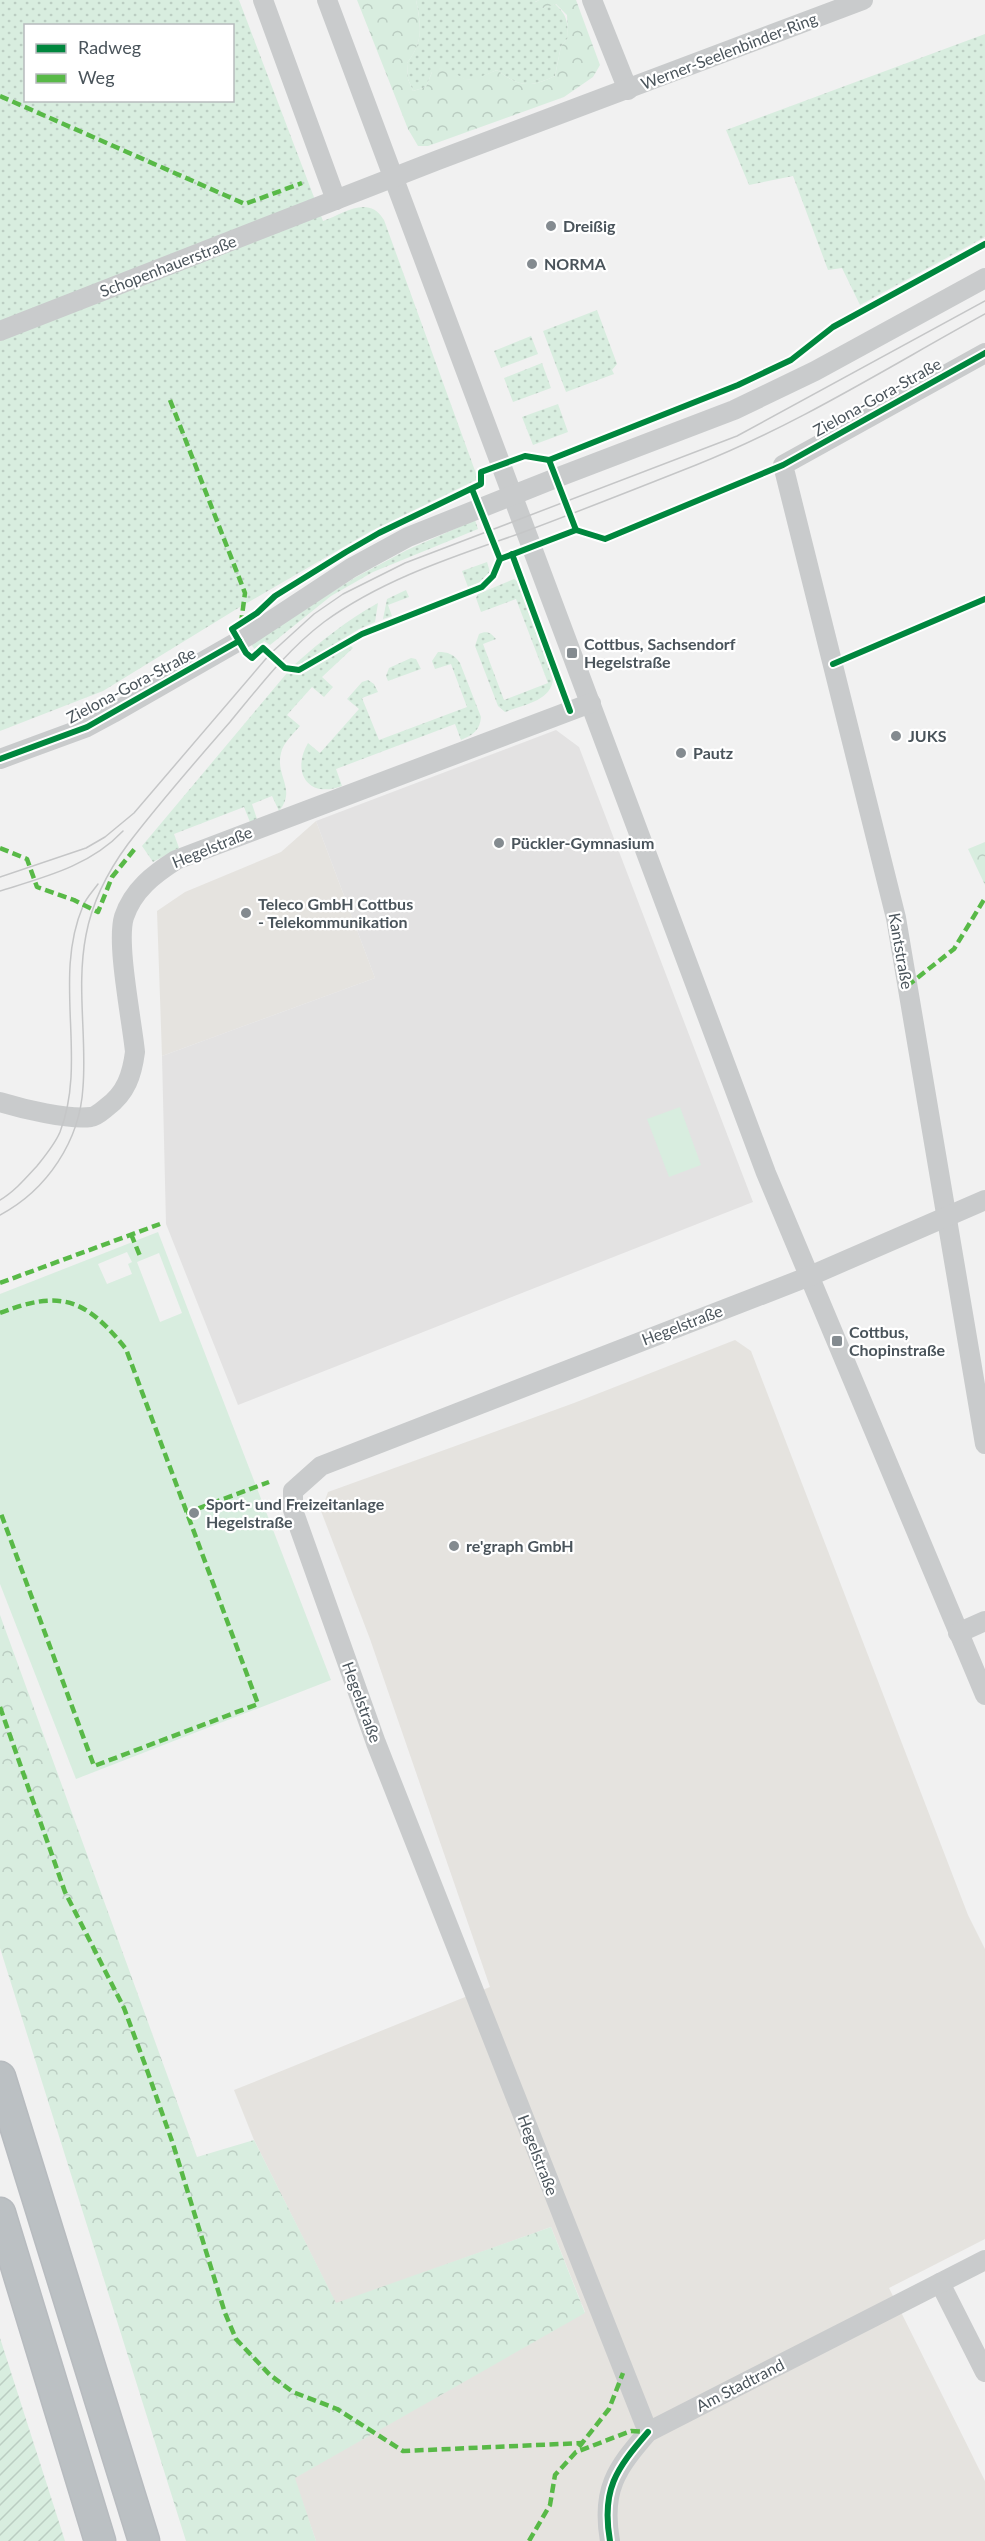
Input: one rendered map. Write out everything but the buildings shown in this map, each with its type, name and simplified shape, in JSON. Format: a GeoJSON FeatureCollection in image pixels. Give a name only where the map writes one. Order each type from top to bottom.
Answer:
{"type":"FeatureCollection","features":[{"type":"Feature","properties":{"kind":"highway"},"geometry":{"type":"LineString","coordinates":[[0,2077],[144,2541]]}},
{"type":"Feature","properties":{"kind":"highway"},"geometry":{"type":"LineString","coordinates":[[0,2213],[100,2541]]}},
{"type":"Feature","properties":{"kind":"street"},"geometry":{"type":"LineString","coordinates":[[263,0],[336,200]]}},
{"type":"Feature","properties":{"kind":"street"},"geometry":{"type":"LineString","coordinates":[[327,0],[766,1173],[985,1695]]}},
{"type":"Feature","properties":{"kind":"street","name":"Werner-Seelenbinder-Ring"},"geometry":{"type":"LineString","coordinates":[[592,0],[627,90]]}},
{"type":"Feature","properties":{"kind":"street","name":"Werner-Seelenbinder-Ring"},"geometry":{"type":"LineString","coordinates":[[394,178],[863,0]]}},
{"type":"Feature","properties":{"kind":"street","name":"Schopenhauerstraße"},"geometry":{"type":"LineString","coordinates":[[0,331],[394,178]]}},
{"type":"Feature","properties":{"kind":"street","name":"Zielona-Gora-Straße"},"geometry":{"type":"LineString","coordinates":[[0,759],[87,727],[251,634],[351,568],[408,537],[734,410],[985,278]]}},
{"type":"Feature","properties":{"kind":"street","name":"Zielona-Gora-Straße"},"geometry":{"type":"LineString","coordinates":[[783,465],[985,353]]}},
{"type":"Feature","properties":{"kind":"street","name":"Kantstraße"},"geometry":{"type":"LineString","coordinates":[[783,465],[896,918],[985,1444]]}},
{"type":"Feature","properties":{"kind":"street","name":"Hegelstraße"},"geometry":{"type":"LineString","coordinates":[[0,1102],[23,1109],[94,1117],[114,1102],[125,1089],[133,1070],[135,1052],[122,939],[124,918],[136,894],[154,874],[176,860],[591,703]]}},
{"type":"Feature","properties":{"kind":"street","name":"Hegelstraße"},"geometry":{"type":"LineString","coordinates":[[0,1118],[23,1109]]}},
{"type":"Feature","properties":{"kind":"street","name":"Hegelstraße"},"geometry":{"type":"LineString","coordinates":[[648,2432],[376,1743],[293,1510],[293,1491],[321,1466],[810,1276],[985,1200]]}},
{"type":"Feature","properties":{"kind":"street"},"geometry":{"type":"LineString","coordinates":[[958,1633],[985,1621]]}},
{"type":"Feature","properties":{"kind":"street","name":"Am Stadtrand"},"geometry":{"type":"LineString","coordinates":[[610,2541],[607,2524],[610,2490],[622,2463],[648,2432],[985,2260]]}},
{"type":"Feature","properties":{"kind":"street"},"geometry":{"type":"LineString","coordinates":[[940,2283],[985,2372]]}},
{"type":"Feature","properties":{"kind":"shaded area"},"geometry":{"type":"Polygon","coordinates":[[[556,730],[579,747],[753,1202],[238,1405],[166,1224],[162,1056],[375,978],[316,821],[556,730]]]}},
{"type":"Feature","properties":{"kind":"shaded area"},"geometry":{"type":"Polygon","coordinates":[[[316,821],[375,978],[162,1056],[157,911],[185,892],[281,852],[316,821]]]}},
{"type":"Feature","properties":{"kind":"shaded area"},"geometry":{"type":"Polygon","coordinates":[[[735,1340],[751,1351],[968,1915],[985,1949],[985,2239],[889,2288],[985,2481],[985,2541],[316,2541],[294,2478],[585,2312],[551,2227],[336,2304],[254,2140],[234,2090],[490,1987],[370,1639],[321,1511],[328,1492],[574,1403],[735,1340]]]}},
{"type":"Feature","properties":{"kind":"green space"},"geometry":{"type":"Polygon","coordinates":[[[0,0],[239,0],[323,221],[363,207],[378,212],[384,220],[478,479],[371,531],[235,610],[103,691],[0,731],[0,0]]]}},
{"type":"Feature","properties":{"kind":"green space"},"geometry":{"type":"Polygon","coordinates":[[[357,0],[416,0],[419,40],[407,63],[408,79],[413,91],[426,87],[432,72],[444,65],[469,80],[497,70],[518,83],[525,84],[538,83],[555,76],[561,46],[568,38],[567,15],[556,4],[543,8],[534,3],[539,0],[576,0],[600,65],[593,77],[564,97],[428,146],[418,146],[408,129],[357,0]]]}},
{"type":"Feature","properties":{"kind":"green space"},"geometry":{"type":"Polygon","coordinates":[[[416,0],[539,0],[535,2],[543,8],[555,4],[566,19],[568,38],[561,46],[555,76],[538,83],[525,84],[512,80],[497,70],[469,80],[451,71],[432,72],[426,87],[413,91],[408,79],[407,63],[416,47],[420,33],[416,0]]]}},
{"type":"Feature","properties":{"kind":"green space"},"geometry":{"type":"Polygon","coordinates":[[[985,34],[985,237],[860,305],[842,268],[828,270],[793,176],[749,185],[726,130],[985,34]]]}},
{"type":"Feature","properties":{"kind":"green space"},"geometry":{"type":"Polygon","coordinates":[[[597,310],[617,364],[612,370],[614,374],[566,392],[543,331],[597,310]]]}},
{"type":"Feature","properties":{"kind":"green space"},"geometry":{"type":"Polygon","coordinates":[[[531,336],[538,354],[501,368],[494,351],[531,336]]]}},
{"type":"Feature","properties":{"kind":"green space"},"geometry":{"type":"Polygon","coordinates":[[[542,363],[551,388],[513,402],[504,378],[542,363]]]}},
{"type":"Feature","properties":{"kind":"green space"},"geometry":{"type":"Polygon","coordinates":[[[558,404],[568,432],[533,445],[522,417],[558,404]]]}},
{"type":"Feature","properties":{"kind":"green space"},"geometry":{"type":"Polygon","coordinates":[[[475,520],[478,529],[373,572],[331,596],[270,645],[264,641],[256,651],[250,643],[356,577],[407,550],[475,520]]]}},
{"type":"Feature","properties":{"kind":"green space"},"geometry":{"type":"Polygon","coordinates":[[[487,562],[490,572],[480,582],[468,587],[462,571],[487,562]]]}},
{"type":"Feature","properties":{"kind":"green space"},"geometry":{"type":"Polygon","coordinates":[[[514,579],[517,581],[553,678],[548,692],[543,697],[505,712],[498,706],[475,646],[479,634],[489,633],[496,639],[483,644],[504,700],[548,683],[516,599],[481,612],[476,598],[478,594],[514,579]]]}},
{"type":"Feature","properties":{"kind":"green space"},"geometry":{"type":"Polygon","coordinates":[[[406,590],[409,597],[388,605],[392,616],[383,619],[387,599],[406,590]]]}},
{"type":"Feature","properties":{"kind":"green space"},"geometry":{"type":"Polygon","coordinates":[[[378,603],[375,622],[359,629],[299,666],[294,665],[334,631],[378,603]]]}},
{"type":"Feature","properties":{"kind":"green space"},"geometry":{"type":"Polygon","coordinates":[[[350,645],[353,648],[322,677],[333,687],[324,697],[312,687],[287,715],[300,726],[286,742],[281,753],[280,761],[286,796],[279,811],[272,796],[252,804],[257,819],[250,822],[244,807],[174,834],[179,848],[153,862],[142,846],[287,673],[301,675],[350,645]]]}},
{"type":"Feature","properties":{"kind":"green space"},"geometry":{"type":"Polygon","coordinates":[[[438,652],[450,654],[460,663],[481,717],[475,732],[461,740],[455,724],[336,769],[342,786],[320,789],[312,786],[302,773],[301,764],[308,743],[320,753],[359,709],[347,699],[362,682],[368,680],[374,684],[378,692],[362,698],[379,740],[467,707],[451,664],[435,669],[432,661],[438,652]]]}},
{"type":"Feature","properties":{"kind":"green space"},"geometry":{"type":"Polygon","coordinates":[[[411,658],[416,659],[421,669],[388,681],[386,676],[389,668],[411,658]]]}},
{"type":"Feature","properties":{"kind":"green space"},"geometry":{"type":"Polygon","coordinates":[[[985,842],[985,885],[968,849],[985,842]]]}},
{"type":"Feature","properties":{"kind":"green space"},"geometry":{"type":"Polygon","coordinates":[[[680,1107],[701,1165],[669,1177],[647,1119],[680,1107]]]}},
{"type":"Feature","properties":{"kind":"green space"},"geometry":{"type":"Polygon","coordinates":[[[158,1232],[331,1680],[76,1779],[0,1584],[0,1294],[158,1232]],[[127,1252],[98,1264],[107,1284],[132,1274],[128,1264],[132,1262],[127,1252]],[[159,1253],[137,1262],[160,1322],[182,1313],[159,1253]]]}},
{"type":"Feature","properties":{"kind":"green space"},"geometry":{"type":"Polygon","coordinates":[[[0,1615],[197,2157],[254,2140],[336,2303],[551,2227],[585,2313],[295,2478],[316,2541],[186,2541],[0,1948],[0,1615]]]}},
{"type":"Feature","properties":{"kind":"green space"},"geometry":{"type":"Polygon","coordinates":[[[0,2338],[65,2541],[0,2541],[0,2338]]]}},
{"type":"Feature","properties":{"kind":"tram line"},"geometry":{"type":"LineString","coordinates":[[0,877],[86,848],[105,837],[134,813],[270,654],[314,614],[343,594],[405,563],[737,436],[985,301]]}},
{"type":"Feature","properties":{"kind":"tram line"},"geometry":{"type":"LineString","coordinates":[[0,1215],[17,1205],[46,1178],[68,1145],[75,1126],[80,1107],[84,1068],[83,954],[92,911],[108,876],[128,844],[165,797],[263,682],[311,633],[324,622],[370,593],[419,570],[696,465],[770,432],[843,394],[985,314]]}},
{"type":"Feature","properties":{"kind":"tram line"},"geometry":{"type":"LineString","coordinates":[[0,891],[81,862],[110,843],[123,831]]}},
{"type":"Feature","properties":{"kind":"tram line"},"geometry":{"type":"LineString","coordinates":[[0,1200],[15,1189],[37,1166],[60,1132],[68,1105],[71,1077],[69,991],[74,934],[84,903],[98,884]]}},
{"type":"Feature","properties":{"kind":"marked path"},"geometry":{"type":"LineString","coordinates":[[0,96],[245,204],[302,183]]}},
{"type":"Feature","properties":{"kind":"marked path"},"geometry":{"type":"LineString","coordinates":[[170,400],[245,593],[241,623]]}},
{"type":"Feature","properties":{"kind":"marked path"},"geometry":{"type":"LineString","coordinates":[[0,848],[27,859],[37,887],[74,900],[98,912],[112,877],[137,846]]}},
{"type":"Feature","properties":{"kind":"marked path"},"geometry":{"type":"LineString","coordinates":[[907,986],[954,949],[985,898]]}},
{"type":"Feature","properties":{"kind":"marked path"},"geometry":{"type":"LineString","coordinates":[[0,1283],[160,1224]]}},
{"type":"Feature","properties":{"kind":"marked path"},"geometry":{"type":"LineString","coordinates":[[131,1234],[140,1256]]}},
{"type":"Feature","properties":{"kind":"marked path"},"geometry":{"type":"LineString","coordinates":[[0,1313],[40,1301],[71,1303],[85,1309],[98,1319],[126,1349],[258,1704],[94,1766],[0,1511]]}},
{"type":"Feature","properties":{"kind":"marked path"},"geometry":{"type":"LineString","coordinates":[[186,1513],[269,1482]]}},
{"type":"Feature","properties":{"kind":"marked path"},"geometry":{"type":"LineString","coordinates":[[0,1707],[65,1892],[124,2008],[173,2144],[225,2313],[236,2339],[270,2375],[293,2392],[337,2409],[403,2451],[583,2443]]}},
{"type":"Feature","properties":{"kind":"marked path"},"geometry":{"type":"LineString","coordinates":[[579,2447],[609,2409],[623,2373]]}},
{"type":"Feature","properties":{"kind":"marked path"},"geometry":{"type":"LineString","coordinates":[[529,2541],[550,2505],[555,2475],[576,2452],[631,2431],[648,2432]]}},
{"type":"Feature","properties":{"kind":"cycle path"},"geometry":{"type":"LineString","coordinates":[[472,489],[500,559],[493,576],[482,587],[362,634],[299,670],[285,668],[263,648],[252,658],[246,653],[232,629],[257,613],[275,596],[346,552],[379,533],[481,484],[481,472],[525,456],[549,460],[738,385],[791,360],[833,327],[985,244]]}},
{"type":"Feature","properties":{"kind":"cycle path"},"geometry":{"type":"LineString","coordinates":[[500,559],[576,530],[605,539],[783,465],[985,353]]}},
{"type":"Feature","properties":{"kind":"cycle path"},"geometry":{"type":"LineString","coordinates":[[549,460],[576,530]]}},
{"type":"Feature","properties":{"kind":"cycle path"},"geometry":{"type":"LineString","coordinates":[[512,554],[570,711]]}},
{"type":"Feature","properties":{"kind":"cycle path"},"geometry":{"type":"LineString","coordinates":[[833,664],[985,599]]}},
{"type":"Feature","properties":{"kind":"cycle path"},"geometry":{"type":"LineString","coordinates":[[0,759],[87,727],[239,641]]}},
{"type":"Feature","properties":{"kind":"cycle path"},"geometry":{"type":"LineString","coordinates":[[610,2541],[608,2508],[614,2481],[627,2457],[648,2432]]}},
{"type":"Feature","properties":{"kind":"place","name":"Dreißig"},"geometry":{"type":"Point","coordinates":[551,226]}},
{"type":"Feature","properties":{"kind":"place","name":"NORMA"},"geometry":{"type":"Point","coordinates":[532,264]}},
{"type":"Feature","properties":{"kind":"place","name":"Cottbus, Sachsendorf Hegelstraße"},"geometry":{"type":"Point","coordinates":[572,653]}},
{"type":"Feature","properties":{"kind":"place","name":"JUKS"},"geometry":{"type":"Point","coordinates":[896,736]}},
{"type":"Feature","properties":{"kind":"place","name":"Pautz"},"geometry":{"type":"Point","coordinates":[681,753]}},
{"type":"Feature","properties":{"kind":"place","name":"Pückler-Gymnasium"},"geometry":{"type":"Point","coordinates":[499,843]}},
{"type":"Feature","properties":{"kind":"place","name":"Teleco GmbH Cottbus - Telekommunikation"},"geometry":{"type":"Point","coordinates":[246,913]}},
{"type":"Feature","properties":{"kind":"place","name":"Cottbus, Chopinstraße"},"geometry":{"type":"Point","coordinates":[837,1341]}},
{"type":"Feature","properties":{"kind":"place","name":"Sport- und Freizeitanlage Hegelstraße"},"geometry":{"type":"Point","coordinates":[194,1513]}},
{"type":"Feature","properties":{"kind":"place","name":"re'graph GmbH"},"geometry":{"type":"Point","coordinates":[454,1546]}}]}
